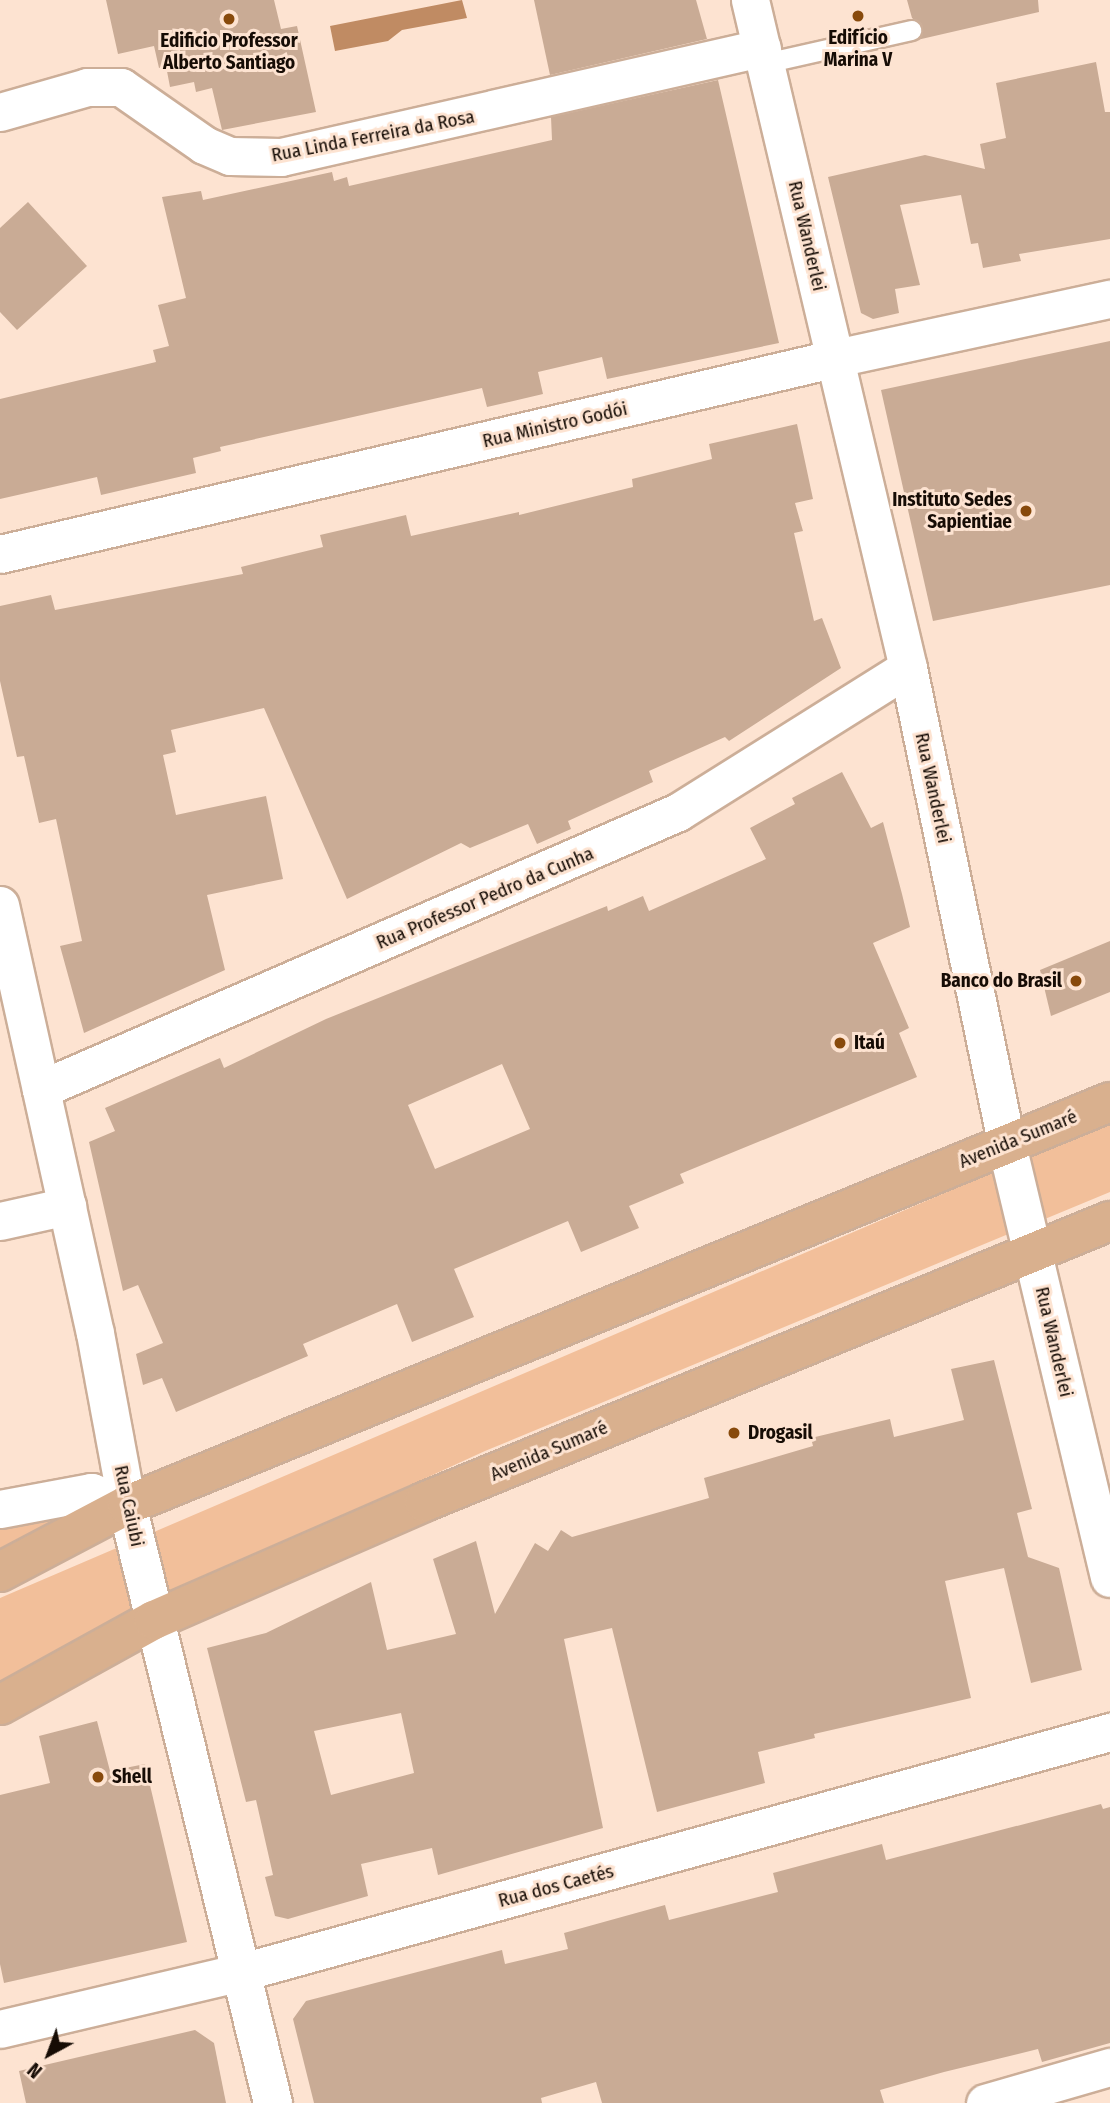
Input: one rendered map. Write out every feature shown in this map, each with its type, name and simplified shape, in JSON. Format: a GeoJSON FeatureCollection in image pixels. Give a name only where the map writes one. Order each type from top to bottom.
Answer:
{"type":"FeatureCollection","features":[{"type":"Feature","properties":{"kind":"main road","name":"Avenida Sumaré"},"geometry":{"type":"LineString","coordinates":[[0,1572],[127,1505],[1110,1102]]}},
{"type":"Feature","properties":{"kind":"main road","name":"Rua Wanderlei"},"geometry":{"type":"LineString","coordinates":[[1007,1145],[1110,1578]]}},
{"type":"Feature","properties":{"kind":"main road","name":"Avenida Sumaré"},"geometry":{"type":"LineString","coordinates":[[0,1704],[153,1620],[424,1502],[1110,1221]]}},
{"type":"Feature","properties":{"kind":"main road","name":"Rua Caiubi"},"geometry":{"type":"LineString","coordinates":[[127,1505],[272,2103]]}},
{"type":"Feature","properties":{"kind":"street","name":"Rua Wanderlei"},"geometry":{"type":"LineString","coordinates":[[750,0],[908,668],[1007,1145]]}},
{"type":"Feature","properties":{"kind":"street","name":"Rua Linda Ferreira da Rosa"},"geometry":{"type":"LineString","coordinates":[[0,112],[88,87],[121,87],[204,145],[230,156],[281,157],[764,55]]}},
{"type":"Feature","properties":{"kind":"street","name":"Rua Ministro Godói"},"geometry":{"type":"LineString","coordinates":[[0,554],[836,359],[1110,299]]}},
{"type":"Feature","properties":{"kind":"street","name":"Rua Professor Pedro da Cunha"},"geometry":{"type":"LineString","coordinates":[[41,1089],[678,812],[908,668]]}},
{"type":"Feature","properties":{"kind":"street","name":"Rua Caiubi"},"geometry":{"type":"LineString","coordinates":[[0,905],[67,1206],[127,1505]]}},
{"type":"Feature","properties":{"kind":"street"},"geometry":{"type":"LineString","coordinates":[[0,1222],[67,1206]]}},
{"type":"Feature","properties":{"kind":"street"},"geometry":{"type":"LineString","coordinates":[[0,1509],[91,1492],[127,1505]]}},
{"type":"Feature","properties":{"kind":"street","name":"Rua dos Caetés"},"geometry":{"type":"LineString","coordinates":[[0,2029],[242,1972],[1110,1732]]}},
{"type":"Feature","properties":{"kind":"street"},"geometry":{"type":"LineString","coordinates":[[985,2103],[1110,2067]]}},
{"type":"Feature","properties":{"kind":"lane"},"geometry":{"type":"LineString","coordinates":[[764,55],[911,30]]}},
{"type":"Feature","properties":{"kind":"shaded area"},"geometry":{"type":"Polygon","coordinates":[[[462,0],[467,18],[402,30],[388,41],[335,51],[330,26],[462,0]]]}},
{"type":"Feature","properties":{"kind":"shaded area"},"geometry":{"type":"Polygon","coordinates":[[[1110,1122],[1110,1192],[485,1451],[162,1599],[0,1683],[0,1598],[1110,1122]]]}},
{"type":"Feature","properties":{"kind":"shaded area"},"geometry":{"type":"Polygon","coordinates":[[[31,1511],[75,1515],[0,1557],[0,1518],[31,1511]]]}},
{"type":"Feature","properties":{"kind":"building"},"geometry":{"type":"Polygon","coordinates":[[[106,0],[274,0],[281,29],[297,26],[316,112],[222,130],[212,88],[196,92],[194,82],[170,87],[166,66],[159,68],[154,46],[118,54],[106,0]]]}},
{"type":"Feature","properties":{"kind":"building"},"geometry":{"type":"Polygon","coordinates":[[[534,0],[696,0],[707,39],[550,75],[534,0]]]}},
{"type":"Feature","properties":{"kind":"building"},"geometry":{"type":"Polygon","coordinates":[[[907,0],[1038,0],[1039,12],[917,40],[923,27],[912,18],[907,0]]]}},
{"type":"Feature","properties":{"kind":"building"},"geometry":{"type":"Polygon","coordinates":[[[1096,62],[1105,112],[1110,112],[1110,239],[1019,254],[1021,261],[983,268],[978,243],[971,244],[961,195],[900,205],[920,285],[895,289],[899,313],[873,319],[861,313],[828,177],[925,155],[985,169],[980,144],[1006,138],[996,83],[1096,62]]]}},
{"type":"Feature","properties":{"kind":"building"},"geometry":{"type":"Polygon","coordinates":[[[718,80],[779,343],[607,379],[602,357],[538,372],[543,394],[487,407],[482,388],[220,447],[221,451],[193,458],[196,473],[101,495],[97,477],[0,499],[0,399],[156,362],[153,350],[169,346],[158,305],[186,298],[162,197],[201,191],[203,200],[332,172],[334,181],[347,177],[349,186],[552,140],[551,117],[718,80]]]}},
{"type":"Feature","properties":{"kind":"building"},"geometry":{"type":"Polygon","coordinates":[[[28,202],[87,266],[17,330],[0,312],[0,228],[28,202]]]}},
{"type":"Feature","properties":{"kind":"building"},"geometry":{"type":"Polygon","coordinates":[[[1110,341],[1110,585],[933,621],[881,390],[1110,341]]]}},
{"type":"Feature","properties":{"kind":"building"},"geometry":{"type":"Polygon","coordinates":[[[797,424],[813,499],[795,503],[803,531],[794,533],[814,621],[822,618],[841,668],[729,741],[725,737],[649,771],[653,782],[568,821],[571,829],[537,844],[528,824],[470,848],[461,843],[347,899],[264,708],[171,730],[176,752],[163,755],[176,815],[266,796],[283,879],[207,895],[225,970],[84,1033],[60,946],[82,941],[56,819],[39,823],[24,756],[17,757],[0,681],[0,606],[51,595],[55,610],[243,574],[241,567],[323,547],[320,535],[406,515],[411,536],[519,512],[519,515],[633,487],[632,479],[712,459],[709,444],[797,424]]]}},
{"type":"Feature","properties":{"kind":"building"},"geometry":{"type":"Polygon","coordinates":[[[842,772],[871,828],[883,822],[910,927],[873,943],[909,1028],[899,1033],[917,1077],[680,1174],[684,1183],[629,1206],[639,1228],[581,1252],[568,1221],[454,1269],[474,1317],[412,1342],[397,1304],[303,1344],[308,1356],[176,1412],[162,1378],[143,1385],[136,1354],[163,1343],[138,1285],[123,1291],[89,1142],[115,1131],[105,1108],[220,1058],[224,1068],[326,1019],[607,906],[608,911],[643,896],[649,911],[766,859],[750,828],[795,804],[792,798],[842,772]],[[502,1064],[408,1105],[435,1169],[530,1129],[502,1064]]]}},
{"type":"Feature","properties":{"kind":"building","name":"Banco do Brasil"},"geometry":{"type":"Polygon","coordinates":[[[1110,941],[1110,992],[1051,1016],[1040,970],[1110,941]]]}},
{"type":"Feature","properties":{"kind":"building"},"geometry":{"type":"Polygon","coordinates":[[[994,1360],[1032,1509],[1017,1513],[1028,1557],[1059,1568],[1082,1670],[1031,1683],[1004,1568],[945,1581],[971,1698],[814,1734],[815,1738],[758,1752],[765,1783],[657,1812],[612,1628],[564,1639],[603,1828],[438,1875],[432,1848],[361,1864],[368,1896],[288,1919],[275,1916],[265,1877],[273,1875],[256,1800],[246,1802],[207,1648],[266,1633],[371,1582],[387,1650],[456,1634],[433,1559],[476,1541],[495,1614],[535,1543],[548,1551],[561,1530],[572,1537],[709,1498],[704,1478],[813,1446],[811,1438],[890,1419],[894,1437],[964,1420],[951,1369],[994,1360]],[[401,1713],[314,1731],[331,1795],[414,1773],[401,1713]]]}},
{"type":"Feature","properties":{"kind":"building"},"geometry":{"type":"Polygon","coordinates":[[[97,1721],[110,1771],[145,1764],[187,1942],[4,1983],[0,1964],[0,1795],[50,1783],[39,1736],[97,1721]]]}},
{"type":"Feature","properties":{"kind":"building"},"geometry":{"type":"Polygon","coordinates":[[[1101,1804],[1103,1809],[1110,1807],[1110,2043],[1042,2062],[1038,2049],[944,2072],[880,2090],[884,2103],[602,2103],[596,2082],[541,2098],[542,2103],[314,2103],[293,2019],[306,2001],[502,1950],[505,1964],[568,1949],[564,1933],[665,1905],[669,1920],[778,1892],[773,1873],[882,1844],[886,1860],[1101,1804]]]}},
{"type":"Feature","properties":{"kind":"building"},"geometry":{"type":"Polygon","coordinates":[[[195,2030],[214,2043],[226,2103],[26,2103],[19,2071],[195,2030]]]}},
{"type":"Feature","properties":{"kind":"place","name":"Edifício Marina V"},"geometry":{"type":"Point","coordinates":[858,16]}},
{"type":"Feature","properties":{"kind":"place","name":"Edificio Professor Alberto Santiago"},"geometry":{"type":"Point","coordinates":[229,19]}},
{"type":"Feature","properties":{"kind":"place","name":"Instituto Sedes Sapientiae"},"geometry":{"type":"Point","coordinates":[1026,511]}},
{"type":"Feature","properties":{"kind":"place","name":"Banco do Brasil"},"geometry":{"type":"Point","coordinates":[1076,981]}},
{"type":"Feature","properties":{"kind":"place","name":"Itaú"},"geometry":{"type":"Point","coordinates":[840,1043]}},
{"type":"Feature","properties":{"kind":"place","name":"Drogasil"},"geometry":{"type":"Point","coordinates":[734,1433]}},
{"type":"Feature","properties":{"kind":"place","name":"Shell"},"geometry":{"type":"Point","coordinates":[98,1777]}}]}
